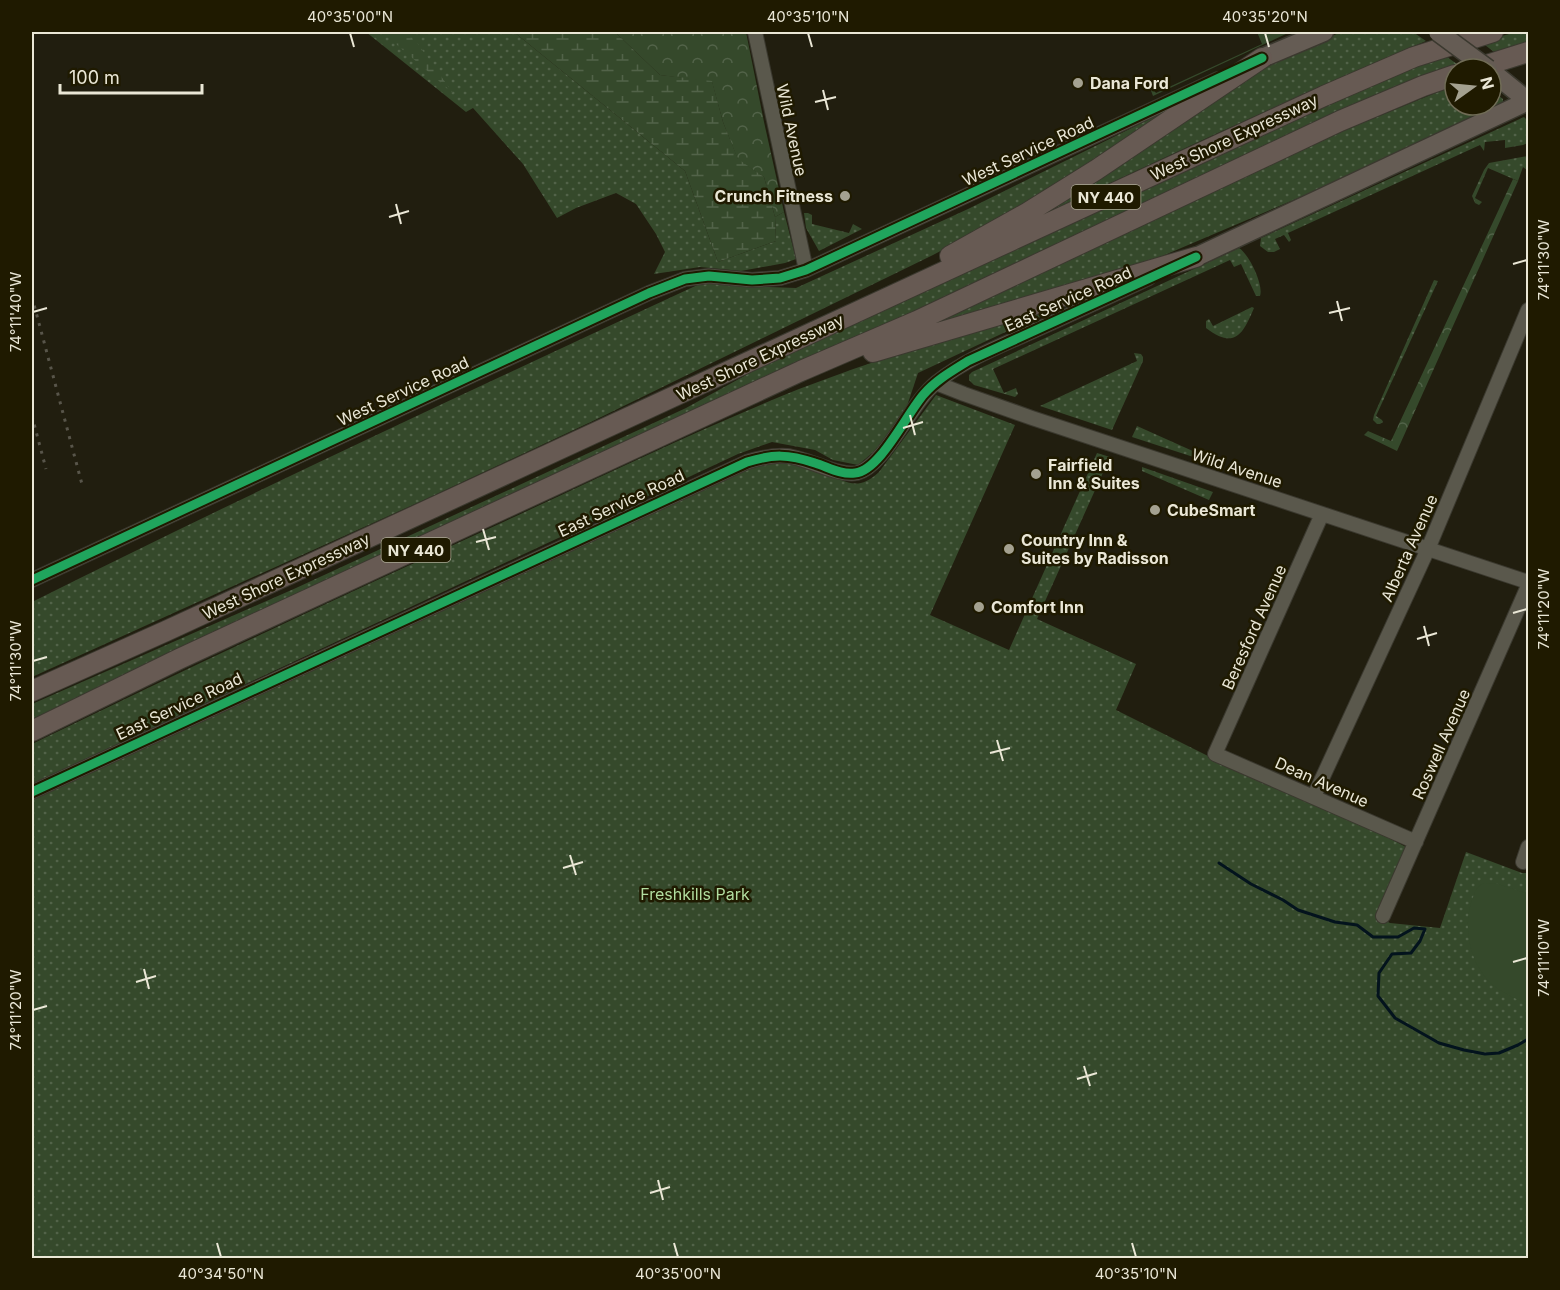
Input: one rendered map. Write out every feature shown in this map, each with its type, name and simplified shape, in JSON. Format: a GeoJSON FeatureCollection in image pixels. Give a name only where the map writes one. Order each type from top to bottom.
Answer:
{"type":"FeatureCollection","features":[{"type":"Feature","properties":{"kind":"highway","name":"West Shore Expressway"},"geometry":{"type":"LineString","coordinates":[[32,691],[1324,96],[1414,57],[1493,32]]}},
{"type":"Feature","properties":{"kind":"highway"},"geometry":{"type":"LineString","coordinates":[[1503,60],[1528,52]]}},
{"type":"Feature","properties":{"kind":"highway"},"geometry":{"type":"LineString","coordinates":[[723,374],[950,256],[1027,213],[1096,170],[1262,58]]}},
{"type":"Feature","properties":{"kind":"highway","name":"West Shore Expressway"},"geometry":{"type":"LineString","coordinates":[[32,731],[179,659],[801,371],[917,321],[1340,121],[1443,79]]}},
{"type":"Feature","properties":{"kind":"highway"},"geometry":{"type":"LineString","coordinates":[[801,371],[840,363],[905,341],[1196,257]]}},
{"type":"Feature","properties":{"kind":"main road","name":"West Service Road"},"geometry":{"type":"LineString","coordinates":[[1262,58],[1324,32]]}},
{"type":"Feature","properties":{"kind":"main road"},"geometry":{"type":"LineString","coordinates":[[1438,32],[1472,57]]}},
{"type":"Feature","properties":{"kind":"main road"},"geometry":{"type":"LineString","coordinates":[[1503,80],[1528,101]]}},
{"type":"Feature","properties":{"kind":"main road","name":"East Service Road"},"geometry":{"type":"LineString","coordinates":[[1196,257],[1528,101]]}},
{"type":"Feature","properties":{"kind":"street","name":"Wild Avenue"},"geometry":{"type":"LineString","coordinates":[[755,32],[802,272]]}},
{"type":"Feature","properties":{"kind":"street","name":"West Service Road"},"geometry":{"type":"LineString","coordinates":[[32,580],[649,293],[685,279],[709,276],[752,280],[780,278],[802,272],[1262,58]]}},
{"type":"Feature","properties":{"kind":"street","name":"East Service Road"},"geometry":{"type":"LineString","coordinates":[[32,792],[747,462],[767,456],[788,456],[838,471],[856,473],[880,458],[923,395],[936,382],[968,361],[1196,257]]}},
{"type":"Feature","properties":{"kind":"street","name":"Alberta Avenue"},"geometry":{"type":"LineString","coordinates":[[1314,796],[1428,549],[1528,310]]}},
{"type":"Feature","properties":{"kind":"street","name":"Wild Avenue"},"geometry":{"type":"LineString","coordinates":[[936,382],[1032,418],[1528,584]]}},
{"type":"Feature","properties":{"kind":"street","name":"Beresford Avenue"},"geometry":{"type":"LineString","coordinates":[[1215,754],[1322,514]]}},
{"type":"Feature","properties":{"kind":"street","name":"Roswell Avenue"},"geometry":{"type":"LineString","coordinates":[[1383,916],[1528,584]]}},
{"type":"Feature","properties":{"kind":"street","name":"Dean Avenue"},"geometry":{"type":"LineString","coordinates":[[1215,754],[1416,842]]}},
{"type":"Feature","properties":{"kind":"street"},"geometry":{"type":"LineString","coordinates":[[1523,862],[1528,847]]}},
{"type":"Feature","properties":{"kind":"green space"},"geometry":{"type":"Polygon","coordinates":[[[366,32],[514,32],[685,171],[718,262],[776,241],[775,217],[784,212],[796,259],[741,271],[700,267],[654,274],[665,252],[636,204],[616,193],[557,218],[523,164],[473,108],[466,112],[366,32]]]}},
{"type":"Feature","properties":{"kind":"green space"},"geometry":{"type":"Polygon","coordinates":[[[382,32],[403,32],[418,44],[453,93],[382,32]]]}},
{"type":"Feature","properties":{"kind":"green space"},"geometry":{"type":"Polygon","coordinates":[[[514,32],[615,32],[660,75],[712,81],[723,122],[738,159],[764,177],[775,217],[776,241],[718,262],[685,171],[514,32]]]}},
{"type":"Feature","properties":{"kind":"green space"},"geometry":{"type":"Polygon","coordinates":[[[615,32],[746,32],[784,212],[775,217],[764,177],[738,160],[723,122],[712,82],[660,75],[615,32]]]}},
{"type":"Feature","properties":{"kind":"green space"},"geometry":{"type":"Polygon","coordinates":[[[1257,32],[1288,33],[1153,96],[1151,86],[1156,93],[1262,44],[1257,32]]]}},
{"type":"Feature","properties":{"kind":"green space"},"geometry":{"type":"Polygon","coordinates":[[[1341,32],[1413,32],[1426,41],[1237,124],[1050,212],[1048,208],[1265,66],[1341,32]]]}},
{"type":"Feature","properties":{"kind":"green space"},"geometry":{"type":"Polygon","coordinates":[[[1516,32],[1528,32],[1528,47],[1498,55],[1481,42],[1516,32]]]}},
{"type":"Feature","properties":{"kind":"green space"},"geometry":{"type":"Polygon","coordinates":[[[1443,54],[1447,57],[1443,57],[1443,73],[1416,82],[32,721],[32,704],[296,588],[686,408],[757,369],[848,324],[1187,167],[1443,54]]]}},
{"type":"Feature","properties":{"kind":"green space"},"geometry":{"type":"Polygon","coordinates":[[[1443,90],[1443,117],[1478,117],[1303,196],[1146,263],[948,321],[948,318],[1030,277],[1350,128],[1443,90]]]}},
{"type":"Feature","properties":{"kind":"green space"},"geometry":{"type":"Polygon","coordinates":[[[1168,110],[1169,113],[1003,218],[933,255],[595,420],[32,677],[32,602],[283,479],[706,281],[740,286],[796,288],[968,209],[1168,110]]]}},
{"type":"Feature","properties":{"kind":"green space"},"geometry":{"type":"Polygon","coordinates":[[[1524,117],[1528,121],[1528,143],[1505,148],[1505,140],[1485,142],[1484,151],[1480,145],[1288,233],[1291,240],[1289,242],[1284,235],[1275,239],[1280,249],[1274,252],[1268,252],[1260,246],[1261,238],[1524,117]]]}},
{"type":"Feature","properties":{"kind":"green space"},"geometry":{"type":"Polygon","coordinates":[[[1528,156],[1528,171],[1523,167],[1518,181],[1488,168],[1475,198],[1482,202],[1479,205],[1475,203],[1472,196],[1489,163],[1528,156]]]}},
{"type":"Feature","properties":{"kind":"green space"},"geometry":{"type":"Polygon","coordinates":[[[1513,179],[1518,181],[1397,451],[1364,435],[1368,431],[1391,441],[1513,179]]]}},
{"type":"Feature","properties":{"kind":"green space"},"geometry":{"type":"Polygon","coordinates":[[[804,213],[812,215],[812,224],[849,233],[853,224],[862,229],[819,251],[806,228],[804,213]]]}},
{"type":"Feature","properties":{"kind":"green space"},"geometry":{"type":"Polygon","coordinates":[[[1239,248],[1255,270],[1260,285],[1260,296],[1256,296],[1241,264],[1234,267],[1230,260],[993,369],[1004,393],[1016,388],[1018,394],[1015,397],[974,385],[969,380],[972,372],[1239,248]]]}},
{"type":"Feature","properties":{"kind":"green space"},"geometry":{"type":"Polygon","coordinates":[[[1434,280],[1438,281],[1376,416],[1383,422],[1377,424],[1373,420],[1374,415],[1434,280]]]}},
{"type":"Feature","properties":{"kind":"green space"},"geometry":{"type":"Polygon","coordinates":[[[1069,301],[1071,304],[918,373],[907,406],[877,449],[858,465],[833,460],[815,450],[772,442],[738,454],[32,784],[32,744],[323,605],[648,455],[799,389],[900,353],[1069,301]]]}},
{"type":"Feature","properties":{"kind":"green space"},"geometry":{"type":"Polygon","coordinates":[[[1254,308],[1246,325],[1237,336],[1224,338],[1206,328],[1206,321],[1209,319],[1213,326],[1254,308]]]}},
{"type":"Feature","properties":{"kind":"green space"},"geometry":{"type":"Polygon","coordinates":[[[1134,353],[1141,354],[1143,361],[1112,430],[1040,406],[1137,361],[1134,353]]]}},
{"type":"Feature","properties":{"kind":"green space","name":"Freshkills Park"},"geometry":{"type":"Polygon","coordinates":[[[936,395],[1015,425],[930,615],[1009,650],[1097,453],[1110,457],[1037,619],[1136,664],[1116,710],[1210,757],[1406,847],[1380,918],[1390,923],[1440,928],[1466,852],[1522,873],[1528,873],[1528,1258],[32,1258],[32,800],[754,466],[794,463],[818,469],[851,483],[864,482],[879,472],[936,395]]]}},
{"type":"Feature","properties":{"kind":"green space"},"geometry":{"type":"Polygon","coordinates":[[[1137,426],[1224,465],[1224,467],[1132,437],[1137,426]]]}},
{"type":"Feature","properties":{"kind":"green space"},"geometry":{"type":"Polygon","coordinates":[[[1142,467],[1213,492],[1209,500],[1142,471],[1142,467]]]}},
{"type":"Feature","properties":{"kind":"green space"},"geometry":{"type":"Polygon","coordinates":[[[1484,883],[1498,884],[1528,894],[1528,1001],[1515,998],[1495,987],[1477,965],[1472,952],[1468,924],[1469,910],[1476,890],[1484,883]]]}},
{"type":"Feature","properties":{"kind":"waterway"},"geometry":{"type":"LineString","coordinates":[[1219,863],[1298,910],[1335,922],[1357,925],[1373,937],[1398,937],[1414,928],[1425,929],[1411,953],[1392,954],[1379,973],[1378,996],[1395,1018],[1439,1043],[1485,1054],[1499,1053],[1528,1039]]}},
{"type":"Feature","properties":{"kind":"railway"},"geometry":{"type":"LineString","coordinates":[[32,297],[83,488]]}},
{"type":"Feature","properties":{"kind":"railway"},"geometry":{"type":"LineString","coordinates":[[32,416],[46,469]]}},
{"type":"Feature","properties":{"kind":"cycle path"},"geometry":{"type":"LineString","coordinates":[[32,580],[649,293],[685,279],[709,276],[752,280],[780,278],[806,270],[1262,58]]}},
{"type":"Feature","properties":{"kind":"cycle path"},"geometry":{"type":"LineString","coordinates":[[32,792],[747,462],[773,456],[788,457],[845,473],[864,470],[883,452],[924,394],[950,372],[968,361],[1196,257]]}},
{"type":"Feature","properties":{"kind":"place","name":"Dana Ford"},"geometry":{"type":"Point","coordinates":[1078,83]}},
{"type":"Feature","properties":{"kind":"place","name":"Crunch Fitness"},"geometry":{"type":"Point","coordinates":[845,196]}},
{"type":"Feature","properties":{"kind":"place","name":"Fairfield Inn & Suites"},"geometry":{"type":"Point","coordinates":[1036,474]}},
{"type":"Feature","properties":{"kind":"place","name":"CubeSmart"},"geometry":{"type":"Point","coordinates":[1155,510]}},
{"type":"Feature","properties":{"kind":"place","name":"Country Inn & Suites by Radisson"},"geometry":{"type":"Point","coordinates":[1009,549]}},
{"type":"Feature","properties":{"kind":"place","name":"Comfort Inn"},"geometry":{"type":"Point","coordinates":[979,607]}}]}
